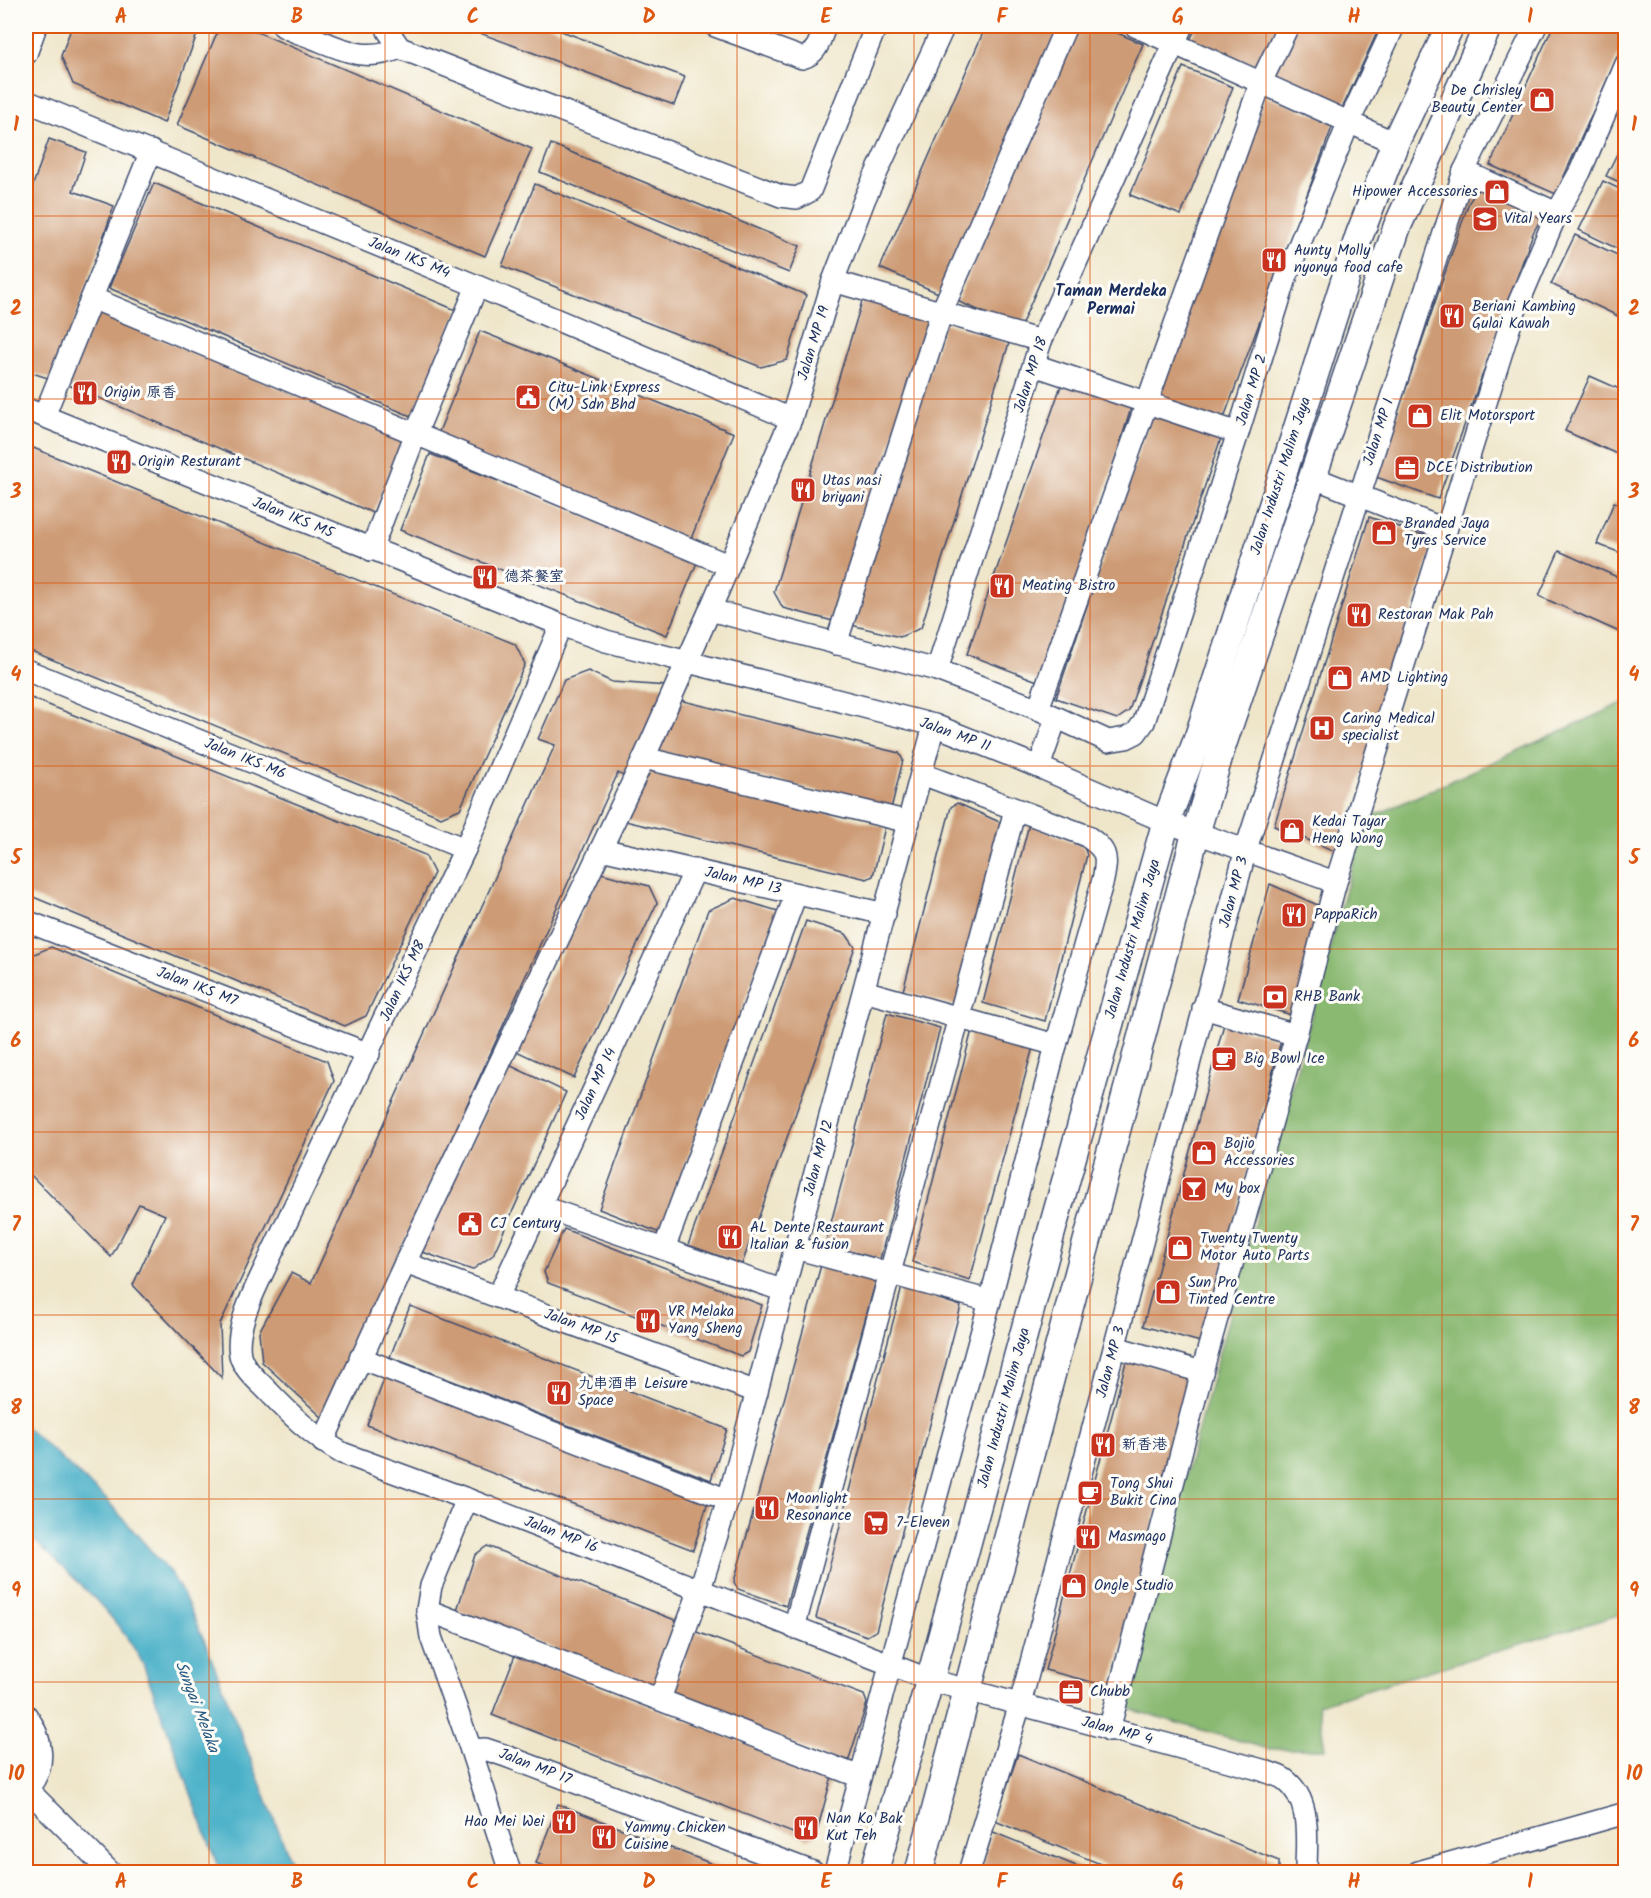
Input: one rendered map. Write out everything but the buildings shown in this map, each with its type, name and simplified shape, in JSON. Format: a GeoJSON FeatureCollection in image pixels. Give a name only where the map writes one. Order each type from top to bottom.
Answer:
{"type":"FeatureCollection","features":[{"type":"Feature","properties":{"kind":"main road","name":"Jalan Industri Malim Jaya"},"geometry":{"type":"LineString","coordinates":[[874,1872],[930,1680],[1166,822],[1199,735],[1359,237],[1395,143],[1450,26]]}},
{"type":"Feature","properties":{"kind":"main road","name":"Jalan Industri Malim Jaya"},"geometry":{"type":"LineString","coordinates":[[919,1872],[1196,832],[1226,732],[1397,227],[1488,26]]}},
{"type":"Feature","properties":{"kind":"street"},"geometry":{"type":"LineString","coordinates":[[26,54],[36,26]]}},
{"type":"Feature","properties":{"kind":"street"},"geometry":{"type":"LineString","coordinates":[[282,26],[352,54],[371,56],[400,48]]}},
{"type":"Feature","properties":{"kind":"street"},"geometry":{"type":"LineString","coordinates":[[387,26],[400,48],[781,196],[797,198],[810,191],[876,26]]}},
{"type":"Feature","properties":{"kind":"street"},"geometry":{"type":"LineString","coordinates":[[714,26],[802,58],[815,52],[825,26]]}},
{"type":"Feature","properties":{"kind":"street","name":"Jalan MP 19"},"geometry":{"type":"LineString","coordinates":[[323,1442],[360,1358],[644,758],[710,610],[791,419],[833,281],[865,198],[944,26]]}},
{"type":"Feature","properties":{"kind":"street"},"geometry":{"type":"LineString","coordinates":[[836,644],[942,311],[1066,26]]}},
{"type":"Feature","properties":{"kind":"street"},"geometry":{"type":"LineString","coordinates":[[1135,26],[1178,34],[1261,82],[1395,143]]}},
{"type":"Feature","properties":{"kind":"street"},"geometry":{"type":"LineString","coordinates":[[1039,767],[1047,713],[1147,403],[1261,82],[1288,26]]}},
{"type":"Feature","properties":{"kind":"street","name":"Jalan MP 2"},"geometry":{"type":"LineString","coordinates":[[1047,713],[1108,741],[1126,738],[1136,733],[1144,722],[1287,275],[1350,122],[1394,26]]}},
{"type":"Feature","properties":{"kind":"street","name":"Jalan MP 1"},"geometry":{"type":"LineString","coordinates":[[1246,849],[1464,171],[1536,26]]}},
{"type":"Feature","properties":{"kind":"street","name":"Jalan MP 18"},"geometry":{"type":"LineString","coordinates":[[936,670],[1041,341],[1178,34]]}},
{"type":"Feature","properties":{"kind":"street"},"geometry":{"type":"LineString","coordinates":[[1110,1730],[1202,1372],[1296,1035],[1335,885],[1513,316],[1557,213],[1580,171],[1626,64]]}},
{"type":"Feature","properties":{"kind":"street","name":"Jalan IKS M4"},"geometry":{"type":"LineString","coordinates":[[26,101],[477,286],[791,419]]}},
{"type":"Feature","properties":{"kind":"street"},"geometry":{"type":"LineString","coordinates":[[35,412],[93,298],[151,151]]}},
{"type":"Feature","properties":{"kind":"street"},"geometry":{"type":"LineString","coordinates":[[1464,171],[1557,213]]}},
{"type":"Feature","properties":{"kind":"street"},"geometry":{"type":"LineString","coordinates":[[833,281],[1041,341]]}},
{"type":"Feature","properties":{"kind":"street"},"geometry":{"type":"LineString","coordinates":[[371,550],[416,433],[477,286]]}},
{"type":"Feature","properties":{"kind":"street"},"geometry":{"type":"LineString","coordinates":[[93,298],[728,565]]}},
{"type":"Feature","properties":{"kind":"street"},"geometry":{"type":"LineString","coordinates":[[1034,365],[1238,433]]}},
{"type":"Feature","properties":{"kind":"street","name":"Jalan IKS M5"},"geometry":{"type":"LineString","coordinates":[[35,412],[561,625]]}},
{"type":"Feature","properties":{"kind":"street"},"geometry":{"type":"LineString","coordinates":[[1312,477],[1446,530]]}},
{"type":"Feature","properties":{"kind":"street"},"geometry":{"type":"LineString","coordinates":[[710,610],[936,670],[1047,713]]}},
{"type":"Feature","properties":{"kind":"street","name":"Jalan MP 11"},"geometry":{"type":"LineString","coordinates":[[561,625],[606,641],[934,725],[1166,822],[1246,849],[1326,879],[1335,885]]}},
{"type":"Feature","properties":{"kind":"street","name":"Jalan IKS M8"},"geometry":{"type":"LineString","coordinates":[[240,1334],[247,1310],[271,1255],[465,849],[561,625]]}},
{"type":"Feature","properties":{"kind":"street","name":"Jalan IKS M6"},"geometry":{"type":"LineString","coordinates":[[26,670],[465,849]]}},
{"type":"Feature","properties":{"kind":"street","name":"Jalan MP 12"},"geometry":{"type":"LineString","coordinates":[[660,1699],[700,1589],[728,1500],[934,725]]}},
{"type":"Feature","properties":{"kind":"street"},"geometry":{"type":"LineString","coordinates":[[644,758],[909,822]]}},
{"type":"Feature","properties":{"kind":"street"},"geometry":{"type":"LineString","coordinates":[[835,1872],[1107,861],[1100,845],[1085,835],[922,774]]}},
{"type":"Feature","properties":{"kind":"street"},"geometry":{"type":"LineString","coordinates":[[794,1628],[1015,810]]}},
{"type":"Feature","properties":{"kind":"street","name":"Jalan MP 13"},"geometry":{"type":"LineString","coordinates":[[601,849],[885,914]]}},
{"type":"Feature","properties":{"kind":"street","name":"Jalan MP 3"},"geometry":{"type":"LineString","coordinates":[[969,1872],[1020,1704],[1246,849]]}},
{"type":"Feature","properties":{"kind":"street","name":"Jalan MP 14"},"geometry":{"type":"LineString","coordinates":[[498,1297],[694,870]]}},
{"type":"Feature","properties":{"kind":"street"},"geometry":{"type":"LineString","coordinates":[[664,1249],[796,894]]}},
{"type":"Feature","properties":{"kind":"street","name":"Jalan IKS M7"},"geometry":{"type":"LineString","coordinates":[[26,922],[369,1053]]}},
{"type":"Feature","properties":{"kind":"street"},"geometry":{"type":"LineString","coordinates":[[864,991],[1056,1045]]}},
{"type":"Feature","properties":{"kind":"street"},"geometry":{"type":"LineString","coordinates":[[1203,1008],[1296,1035]]}},
{"type":"Feature","properties":{"kind":"street"},"geometry":{"type":"LineString","coordinates":[[540,1206],[784,1291]]}},
{"type":"Feature","properties":{"kind":"street"},"geometry":{"type":"LineString","coordinates":[[795,1248],[990,1301]]}},
{"type":"Feature","properties":{"kind":"street","name":"Jalan MP 15"},"geometry":{"type":"LineString","coordinates":[[405,1263],[757,1392]]}},
{"type":"Feature","properties":{"kind":"street","name":"Jalan MP 16"},"geometry":{"type":"LineString","coordinates":[[240,1334],[240,1355],[247,1369],[293,1418],[323,1442],[342,1453],[467,1499],[930,1680]]}},
{"type":"Feature","properties":{"kind":"street"},"geometry":{"type":"LineString","coordinates":[[1115,1347],[1202,1372]]}},
{"type":"Feature","properties":{"kind":"street"},"geometry":{"type":"LineString","coordinates":[[360,1358],[728,1500]]}},
{"type":"Feature","properties":{"kind":"street"},"geometry":{"type":"LineString","coordinates":[[467,1499],[431,1586],[427,1610],[431,1637],[471,1750],[510,1872]]}},
{"type":"Feature","properties":{"kind":"street"},"geometry":{"type":"LineString","coordinates":[[427,1610],[860,1777]]}},
{"type":"Feature","properties":{"kind":"street","name":"Jalan MP 4"},"geometry":{"type":"LineString","coordinates":[[930,1680],[1262,1770],[1283,1779],[1298,1792],[1306,1813],[1306,1872]]}},
{"type":"Feature","properties":{"kind":"street"},"geometry":{"type":"LineString","coordinates":[[26,1715],[39,1736],[41,1750],[40,1768],[33,1783],[26,1789],[110,1872]]}},
{"type":"Feature","properties":{"kind":"street","name":"Jalan MP 17"},"geometry":{"type":"LineString","coordinates":[[471,1750],[485,1749],[503,1755],[813,1872]]}},
{"type":"Feature","properties":{"kind":"street"},"geometry":{"type":"LineString","coordinates":[[1418,1872],[1479,1864],[1626,1813]]}},
{"type":"Feature","properties":{"kind":"green space"},"geometry":{"type":"Polygon","coordinates":[[[1625,702],[1625,1613],[1318,1704],[1325,1749],[1268,1749],[1122,1707],[1365,820],[1625,702]]]}},
{"type":"Feature","properties":{"kind":"water","name":"Sungai Melaka"},"geometry":{"type":"Polygon","coordinates":[[[26,1427],[106,1499],[172,1575],[205,1642],[295,1872],[220,1872],[143,1664],[106,1611],[26,1533],[26,1427]]]}},
{"type":"Feature","properties":{"kind":"place","name":"De Chrisley Beauty Center"},"geometry":{"type":"Point","coordinates":[1542,100]}},
{"type":"Feature","properties":{"kind":"place","name":"Hipower Accessories"},"geometry":{"type":"Point","coordinates":[1497,192]}},
{"type":"Feature","properties":{"kind":"place","name":"Vital Years"},"geometry":{"type":"Point","coordinates":[1485,219]}},
{"type":"Feature","properties":{"kind":"place","name":"Aunty Molly nyonya food cafe"},"geometry":{"type":"Point","coordinates":[1274,260]}},
{"type":"Feature","properties":{"kind":"place","name":"Beriani Kambing Gulai Kawah"},"geometry":{"type":"Point","coordinates":[1452,316]}},
{"type":"Feature","properties":{"kind":"place","name":"Origin 原香"},"geometry":{"type":"Point","coordinates":[85,393]}},
{"type":"Feature","properties":{"kind":"place","name":"City-Link Express (M) Sdn Bhd"},"geometry":{"type":"Point","coordinates":[528,397]}},
{"type":"Feature","properties":{"kind":"place","name":"Elit Motorsport"},"geometry":{"type":"Point","coordinates":[1420,416]}},
{"type":"Feature","properties":{"kind":"place","name":"Origin Resturant"},"geometry":{"type":"Point","coordinates":[119,462]}},
{"type":"Feature","properties":{"kind":"place","name":"DCE Distribution"},"geometry":{"type":"Point","coordinates":[1407,468]}},
{"type":"Feature","properties":{"kind":"place","name":"Utas nasi briyani"},"geometry":{"type":"Point","coordinates":[803,490]}},
{"type":"Feature","properties":{"kind":"place","name":"Branded Jaya Tyres Service"},"geometry":{"type":"Point","coordinates":[1384,533]}},
{"type":"Feature","properties":{"kind":"place","name":"德茶餐室"},"geometry":{"type":"Point","coordinates":[485,577]}},
{"type":"Feature","properties":{"kind":"place","name":"Meating Bistro"},"geometry":{"type":"Point","coordinates":[1002,586]}},
{"type":"Feature","properties":{"kind":"place","name":"Restoran Mak Pah"},"geometry":{"type":"Point","coordinates":[1359,615]}},
{"type":"Feature","properties":{"kind":"place","name":"AMD Lighting"},"geometry":{"type":"Point","coordinates":[1340,678]}},
{"type":"Feature","properties":{"kind":"place","name":"Caring Medical specialist"},"geometry":{"type":"Point","coordinates":[1322,728]}},
{"type":"Feature","properties":{"kind":"place","name":"Kedai Tayar Heng Wong"},"geometry":{"type":"Point","coordinates":[1292,831]}},
{"type":"Feature","properties":{"kind":"place","name":"PappaRich"},"geometry":{"type":"Point","coordinates":[1294,915]}},
{"type":"Feature","properties":{"kind":"place","name":"RHB Bank"},"geometry":{"type":"Point","coordinates":[1275,997]}},
{"type":"Feature","properties":{"kind":"place","name":"Big Bowl Ice"},"geometry":{"type":"Point","coordinates":[1224,1059]}},
{"type":"Feature","properties":{"kind":"place","name":"Bojio Accessories"},"geometry":{"type":"Point","coordinates":[1204,1153]}},
{"type":"Feature","properties":{"kind":"place","name":"My box"},"geometry":{"type":"Point","coordinates":[1194,1189]}},
{"type":"Feature","properties":{"kind":"place","name":"CJ Century"},"geometry":{"type":"Point","coordinates":[470,1224]}},
{"type":"Feature","properties":{"kind":"place","name":"AL Dente Restaurant ltalian & fusion"},"geometry":{"type":"Point","coordinates":[730,1237]}},
{"type":"Feature","properties":{"kind":"place","name":"Twenty Twenty Motor Auto Parts"},"geometry":{"type":"Point","coordinates":[1180,1248]}},
{"type":"Feature","properties":{"kind":"place","name":"Sun Pro Tinted Centre"},"geometry":{"type":"Point","coordinates":[1168,1292]}},
{"type":"Feature","properties":{"kind":"place","name":"VR Melaka Yang Sheng"},"geometry":{"type":"Point","coordinates":[648,1321]}},
{"type":"Feature","properties":{"kind":"place","name":"九串酒串 Leisure Space"},"geometry":{"type":"Point","coordinates":[559,1393]}},
{"type":"Feature","properties":{"kind":"place","name":"新香港"},"geometry":{"type":"Point","coordinates":[1103,1445]}},
{"type":"Feature","properties":{"kind":"place","name":"Tong Shui Bukit Cina"},"geometry":{"type":"Point","coordinates":[1090,1493]}},
{"type":"Feature","properties":{"kind":"place","name":"Moonlight Resonance"},"geometry":{"type":"Point","coordinates":[767,1508]}},
{"type":"Feature","properties":{"kind":"place","name":"7-Eleven"},"geometry":{"type":"Point","coordinates":[876,1523]}},
{"type":"Feature","properties":{"kind":"place","name":"Masmago"},"geometry":{"type":"Point","coordinates":[1088,1537]}},
{"type":"Feature","properties":{"kind":"place","name":"Ongle Studio"},"geometry":{"type":"Point","coordinates":[1074,1586]}},
{"type":"Feature","properties":{"kind":"place","name":"Chubb"},"geometry":{"type":"Point","coordinates":[1071,1692]}},
{"type":"Feature","properties":{"kind":"place","name":"Hao Mei Wei"},"geometry":{"type":"Point","coordinates":[564,1822]}},
{"type":"Feature","properties":{"kind":"place","name":"Nan Ko Bak Kut Teh"},"geometry":{"type":"Point","coordinates":[806,1828]}},
{"type":"Feature","properties":{"kind":"place","name":"Yammy Chicken Cuisine"},"geometry":{"type":"Point","coordinates":[604,1837]}},
{"type":"Feature","properties":{"kind":"district","name":"Taman Merdeka Permai"},"geometry":{"type":"Point","coordinates":[1111,300]}}]}
